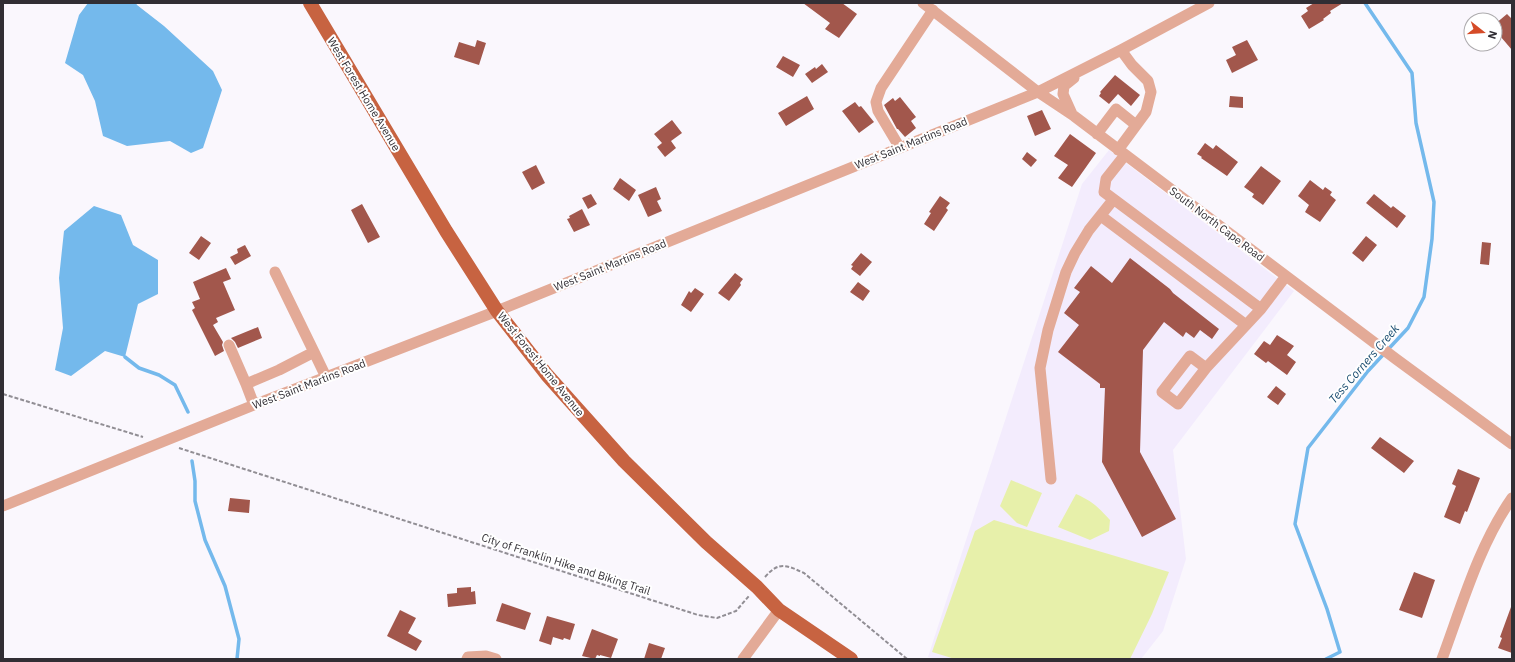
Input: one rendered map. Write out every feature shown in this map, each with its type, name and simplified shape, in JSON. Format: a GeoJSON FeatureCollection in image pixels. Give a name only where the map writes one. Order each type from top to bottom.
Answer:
{"type":"FeatureCollection","features":[{"type":"Feature","properties":{"kind":"main road","name":"West Forest Home Avenue"},"geometry":{"type":"LineString","coordinates":[[310,3],[442,225],[497,311],[547,375],[624,461],[706,542],[757,587],[779,610],[851,659]]}},
{"type":"Feature","properties":{"kind":"street","name":"South North Cape Road"},"geometry":{"type":"LineString","coordinates":[[923,3],[1038,92],[1074,116],[1374,343],[1512,444]]}},
{"type":"Feature","properties":{"kind":"street","name":"West Saint Martins Road"},"geometry":{"type":"LineString","coordinates":[[3,506],[254,405],[497,311],[1038,92],[1209,3]]}},
{"type":"Feature","properties":{"kind":"street"},"geometry":{"type":"LineString","coordinates":[[900,148],[878,111],[876,102],[881,88],[933,10]]}},
{"type":"Feature","properties":{"kind":"street"},"geometry":{"type":"LineString","coordinates":[[1121,50],[1132,65],[1148,81],[1151,92],[1146,112],[1136,125],[1106,179],[1104,192],[1261,309]]}},
{"type":"Feature","properties":{"kind":"street"},"geometry":{"type":"LineString","coordinates":[[1074,116],[1063,94],[1064,86],[1089,66]]}},
{"type":"Feature","properties":{"kind":"street"},"geometry":{"type":"LineString","coordinates":[[1097,134],[1116,110],[1136,125]]}},
{"type":"Feature","properties":{"kind":"street"},"geometry":{"type":"LineString","coordinates":[[1051,479],[1040,368],[1048,330],[1066,272],[1075,253],[1089,230],[1113,200]]}},
{"type":"Feature","properties":{"kind":"street"},"geometry":{"type":"LineString","coordinates":[[1101,216],[1246,325]]}},
{"type":"Feature","properties":{"kind":"street"},"geometry":{"type":"LineString","coordinates":[[275,272],[326,377]]}},
{"type":"Feature","properties":{"kind":"street"},"geometry":{"type":"LineString","coordinates":[[1206,368],[1261,309],[1286,276]]}},
{"type":"Feature","properties":{"kind":"street"},"geometry":{"type":"LineString","coordinates":[[229,345],[254,405]]}},
{"type":"Feature","properties":{"kind":"street"},"geometry":{"type":"LineString","coordinates":[[246,384],[279,370],[314,352]]}},
{"type":"Feature","properties":{"kind":"street"},"geometry":{"type":"LineString","coordinates":[[1442,659],[1476,566],[1503,511],[1512,498]]}},
{"type":"Feature","properties":{"kind":"street"},"geometry":{"type":"LineString","coordinates":[[743,659],[779,610]]}},
{"type":"Feature","properties":{"kind":"street"},"geometry":{"type":"LineString","coordinates":[[467,658],[486,656],[496,659]]}},
{"type":"Feature","properties":{"kind":"path"},"geometry":{"type":"LineString","coordinates":[[3,394],[146,438]]}},
{"type":"Feature","properties":{"kind":"path","name":"City of Franklin Hike and Biking Trail"},"geometry":{"type":"LineString","coordinates":[[179,448],[698,615],[717,618],[736,610],[773,568],[787,565],[804,573],[907,659]]}},
{"type":"Feature","properties":{"kind":"shaded area"},"geometry":{"type":"Polygon","coordinates":[[[1109,150],[1294,291],[1173,450],[1186,559],[1163,631],[1141,659],[937,659],[928,657],[1082,184],[1109,150]]]}},
{"type":"Feature","properties":{"kind":"green space"},"geometry":{"type":"Polygon","coordinates":[[[1011,480],[1042,493],[1027,527],[1017,523],[1000,506],[1011,480]]]}},
{"type":"Feature","properties":{"kind":"green space"},"geometry":{"type":"Polygon","coordinates":[[[1076,494],[1086,499],[1102,511],[1110,520],[1109,531],[1090,540],[1058,527],[1076,494]]]}},
{"type":"Feature","properties":{"kind":"green space"},"geometry":{"type":"Polygon","coordinates":[[[994,520],[1169,572],[1152,614],[1130,659],[955,659],[932,652],[975,531],[994,520]]]}},
{"type":"Feature","properties":{"kind":"water"},"geometry":{"type":"Polygon","coordinates":[[[88,3],[136,3],[164,26],[213,71],[222,90],[203,148],[191,153],[170,141],[127,146],[103,136],[95,101],[83,75],[65,63],[79,15],[88,3]]]}},
{"type":"Feature","properties":{"kind":"water"},"geometry":{"type":"Polygon","coordinates":[[[94,206],[121,215],[133,245],[158,260],[158,294],[138,304],[125,357],[105,351],[71,376],[55,370],[63,328],[59,278],[64,231],[94,206]]]}},
{"type":"Feature","properties":{"kind":"building"},"geometry":{"type":"Polygon","coordinates":[[[803,3],[842,3],[857,14],[839,38],[825,29],[830,23],[803,3]]]}},
{"type":"Feature","properties":{"kind":"building"},"geometry":{"type":"Polygon","coordinates":[[[1314,3],[1343,3],[1330,11],[1331,13],[1323,19],[1324,20],[1309,29],[1301,16],[1308,11],[1306,8],[1314,3]]]}},
{"type":"Feature","properties":{"kind":"building"},"geometry":{"type":"Polygon","coordinates":[[[1507,14],[1512,19],[1512,50],[1503,39],[1503,17],[1507,14]]]}},
{"type":"Feature","properties":{"kind":"building"},"geometry":{"type":"Polygon","coordinates":[[[477,40],[486,43],[479,65],[454,57],[459,42],[475,47],[477,40]]]}},
{"type":"Feature","properties":{"kind":"building"},"geometry":{"type":"Polygon","coordinates":[[[1247,40],[1258,60],[1232,73],[1226,60],[1236,55],[1232,47],[1247,40]]]}},
{"type":"Feature","properties":{"kind":"building"},"geometry":{"type":"Polygon","coordinates":[[[783,56],[800,65],[793,77],[776,67],[783,56]]]}},
{"type":"Feature","properties":{"kind":"building"},"geometry":{"type":"Polygon","coordinates":[[[822,64],[828,72],[812,83],[805,74],[815,67],[816,69],[822,64]]]}},
{"type":"Feature","properties":{"kind":"building"},"geometry":{"type":"Polygon","coordinates":[[[1115,75],[1140,95],[1131,106],[1118,94],[1109,104],[1099,96],[1101,93],[1100,92],[1115,75]]]}},
{"type":"Feature","properties":{"kind":"building"},"geometry":{"type":"Polygon","coordinates":[[[807,96],[814,109],[786,126],[778,113],[807,96]]]}},
{"type":"Feature","properties":{"kind":"building"},"geometry":{"type":"Polygon","coordinates":[[[1230,96],[1243,97],[1243,108],[1229,107],[1230,96]]]}},
{"type":"Feature","properties":{"kind":"building"},"geometry":{"type":"Polygon","coordinates":[[[900,97],[916,117],[911,121],[916,128],[905,137],[897,129],[884,105],[893,98],[895,101],[900,97]]]}},
{"type":"Feature","properties":{"kind":"building"},"geometry":{"type":"Polygon","coordinates":[[[855,102],[859,107],[861,106],[874,122],[859,133],[842,111],[855,102]]]}},
{"type":"Feature","properties":{"kind":"building"},"geometry":{"type":"Polygon","coordinates":[[[1042,110],[1051,129],[1035,136],[1027,116],[1042,110]]]}},
{"type":"Feature","properties":{"kind":"building"},"geometry":{"type":"Polygon","coordinates":[[[672,120],[682,133],[671,141],[676,148],[665,157],[657,147],[662,143],[654,134],[672,120]]]}},
{"type":"Feature","properties":{"kind":"building"},"geometry":{"type":"Polygon","coordinates":[[[1070,134],[1096,153],[1072,187],[1058,178],[1068,165],[1054,156],[1070,134]]]}},
{"type":"Feature","properties":{"kind":"building"},"geometry":{"type":"Polygon","coordinates":[[[1205,143],[1213,149],[1216,145],[1238,162],[1227,176],[1197,154],[1205,143]]]}},
{"type":"Feature","properties":{"kind":"building"},"geometry":{"type":"Polygon","coordinates":[[[1027,152],[1037,160],[1031,167],[1022,159],[1027,152]]]}},
{"type":"Feature","properties":{"kind":"building"},"geometry":{"type":"Polygon","coordinates":[[[536,165],[545,183],[532,190],[522,172],[536,165]]]}},
{"type":"Feature","properties":{"kind":"building"},"geometry":{"type":"Polygon","coordinates":[[[1261,166],[1281,181],[1263,205],[1252,197],[1254,194],[1244,187],[1261,166]]]}},
{"type":"Feature","properties":{"kind":"building"},"geometry":{"type":"Polygon","coordinates":[[[620,178],[636,190],[629,201],[613,189],[620,178]]]}},
{"type":"Feature","properties":{"kind":"building"},"geometry":{"type":"Polygon","coordinates":[[[1310,180],[1323,190],[1325,187],[1332,192],[1330,195],[1336,200],[1320,222],[1305,212],[1309,205],[1298,196],[1310,180]]]}},
{"type":"Feature","properties":{"kind":"building"},"geometry":{"type":"Polygon","coordinates":[[[656,187],[661,199],[657,201],[662,211],[648,217],[638,195],[656,187]]]}},
{"type":"Feature","properties":{"kind":"building"},"geometry":{"type":"Polygon","coordinates":[[[591,194],[597,204],[588,209],[582,198],[591,194]]]}},
{"type":"Feature","properties":{"kind":"building"},"geometry":{"type":"Polygon","coordinates":[[[1374,194],[1391,208],[1393,206],[1406,216],[1397,228],[1366,203],[1374,194]]]}},
{"type":"Feature","properties":{"kind":"building"},"geometry":{"type":"Polygon","coordinates":[[[940,196],[950,203],[946,208],[948,210],[934,231],[924,224],[931,213],[929,212],[940,196]]]}},
{"type":"Feature","properties":{"kind":"building"},"geometry":{"type":"Polygon","coordinates":[[[362,204],[380,237],[368,243],[351,210],[362,204]]]}},
{"type":"Feature","properties":{"kind":"building"},"geometry":{"type":"Polygon","coordinates":[[[582,209],[590,225],[574,232],[567,219],[570,218],[569,216],[582,209]]]}},
{"type":"Feature","properties":{"kind":"building"},"geometry":{"type":"Polygon","coordinates":[[[201,236],[211,243],[199,260],[189,253],[201,236]]]}},
{"type":"Feature","properties":{"kind":"building"},"geometry":{"type":"Polygon","coordinates":[[[1366,236],[1377,245],[1363,262],[1352,253],[1366,236]]]}},
{"type":"Feature","properties":{"kind":"building"},"geometry":{"type":"Polygon","coordinates":[[[1482,242],[1491,243],[1489,265],[1480,264],[1482,242]]]}},
{"type":"Feature","properties":{"kind":"building"},"geometry":{"type":"Polygon","coordinates":[[[245,245],[251,256],[235,265],[230,257],[238,253],[237,249],[245,245]]]}},
{"type":"Feature","properties":{"kind":"building"},"geometry":{"type":"Polygon","coordinates":[[[861,253],[872,262],[860,276],[851,269],[853,266],[851,265],[861,253]]]}},
{"type":"Feature","properties":{"kind":"building"},"geometry":{"type":"Polygon","coordinates":[[[1130,258],[1219,329],[1212,339],[1200,330],[1194,338],[1186,332],[1183,337],[1164,322],[1143,350],[1140,452],[1176,519],[1142,537],[1102,462],[1105,388],[1100,388],[1100,384],[1058,352],[1079,325],[1064,313],[1080,292],[1074,288],[1091,266],[1112,283],[1130,258]]]}},
{"type":"Feature","properties":{"kind":"building"},"geometry":{"type":"Polygon","coordinates":[[[226,268],[231,279],[223,282],[235,310],[216,318],[218,322],[213,325],[223,342],[222,345],[224,351],[215,356],[192,310],[195,308],[192,302],[200,299],[193,282],[226,268]]]}},
{"type":"Feature","properties":{"kind":"building"},"geometry":{"type":"Polygon","coordinates":[[[735,273],[743,279],[740,283],[741,285],[729,301],[718,293],[735,273]]]}},
{"type":"Feature","properties":{"kind":"building"},"geometry":{"type":"Polygon","coordinates":[[[858,282],[870,291],[863,301],[850,292],[858,282]]]}},
{"type":"Feature","properties":{"kind":"building"},"geometry":{"type":"Polygon","coordinates":[[[695,288],[704,294],[691,312],[681,305],[689,291],[691,293],[695,288]]]}},
{"type":"Feature","properties":{"kind":"building"},"geometry":{"type":"Polygon","coordinates":[[[258,327],[262,338],[238,348],[231,338],[258,327]]]}},
{"type":"Feature","properties":{"kind":"building"},"geometry":{"type":"Polygon","coordinates":[[[1277,335],[1294,346],[1287,355],[1296,362],[1287,375],[1268,361],[1266,363],[1254,354],[1264,341],[1270,345],[1277,335]]]}},
{"type":"Feature","properties":{"kind":"building"},"geometry":{"type":"Polygon","coordinates":[[[1276,386],[1286,394],[1278,405],[1267,397],[1276,386]]]}},
{"type":"Feature","properties":{"kind":"building"},"geometry":{"type":"Polygon","coordinates":[[[1380,437],[1414,461],[1404,473],[1371,448],[1380,437]]]}},
{"type":"Feature","properties":{"kind":"building"},"geometry":{"type":"Polygon","coordinates":[[[1458,469],[1480,478],[1467,512],[1465,511],[1460,524],[1444,517],[1456,486],[1452,484],[1458,469]]]}},
{"type":"Feature","properties":{"kind":"building"},"geometry":{"type":"Polygon","coordinates":[[[230,498],[250,500],[249,513],[228,511],[230,498]]]}},
{"type":"Feature","properties":{"kind":"building"},"geometry":{"type":"Polygon","coordinates":[[[1414,572],[1435,580],[1422,618],[1399,610],[1414,572]]]}},
{"type":"Feature","properties":{"kind":"building"},"geometry":{"type":"Polygon","coordinates":[[[471,587],[471,592],[475,591],[476,604],[448,607],[447,594],[457,593],[457,588],[471,587]]]}},
{"type":"Feature","properties":{"kind":"building"},"geometry":{"type":"Polygon","coordinates":[[[502,603],[531,613],[525,630],[496,621],[502,603]]]}},
{"type":"Feature","properties":{"kind":"building"},"geometry":{"type":"Polygon","coordinates":[[[1511,607],[1512,653],[1498,648],[1502,638],[1500,637],[1511,607]]]}},
{"type":"Feature","properties":{"kind":"building"},"geometry":{"type":"Polygon","coordinates":[[[400,610],[416,618],[408,633],[422,641],[416,651],[387,636],[400,610]]]}},
{"type":"Feature","properties":{"kind":"building"},"geometry":{"type":"Polygon","coordinates":[[[547,616],[575,624],[570,640],[564,638],[563,640],[553,637],[551,645],[539,641],[547,616]]]}},
{"type":"Feature","properties":{"kind":"building"},"geometry":{"type":"Polygon","coordinates":[[[592,629],[618,639],[611,658],[600,655],[597,655],[595,659],[582,656],[592,629]]]}},
{"type":"Feature","properties":{"kind":"building"},"geometry":{"type":"Polygon","coordinates":[[[649,643],[665,648],[661,659],[644,659],[649,643]]]}},
{"type":"Feature","properties":{"kind":"waterway","name":"Tess Corners Creek"},"geometry":{"type":"LineString","coordinates":[[1326,659],[1340,652],[1327,609],[1295,524],[1308,448],[1368,371],[1408,328],[1424,297],[1432,239],[1434,202],[1416,123],[1412,73],[1365,3]]}},
{"type":"Feature","properties":{"kind":"waterway"},"geometry":{"type":"LineString","coordinates":[[125,357],[139,368],[159,375],[175,385],[188,412]]}},
{"type":"Feature","properties":{"kind":"waterway"},"geometry":{"type":"LineString","coordinates":[[192,461],[195,481],[195,501],[205,540],[225,586],[239,639],[237,659]]}}]}
